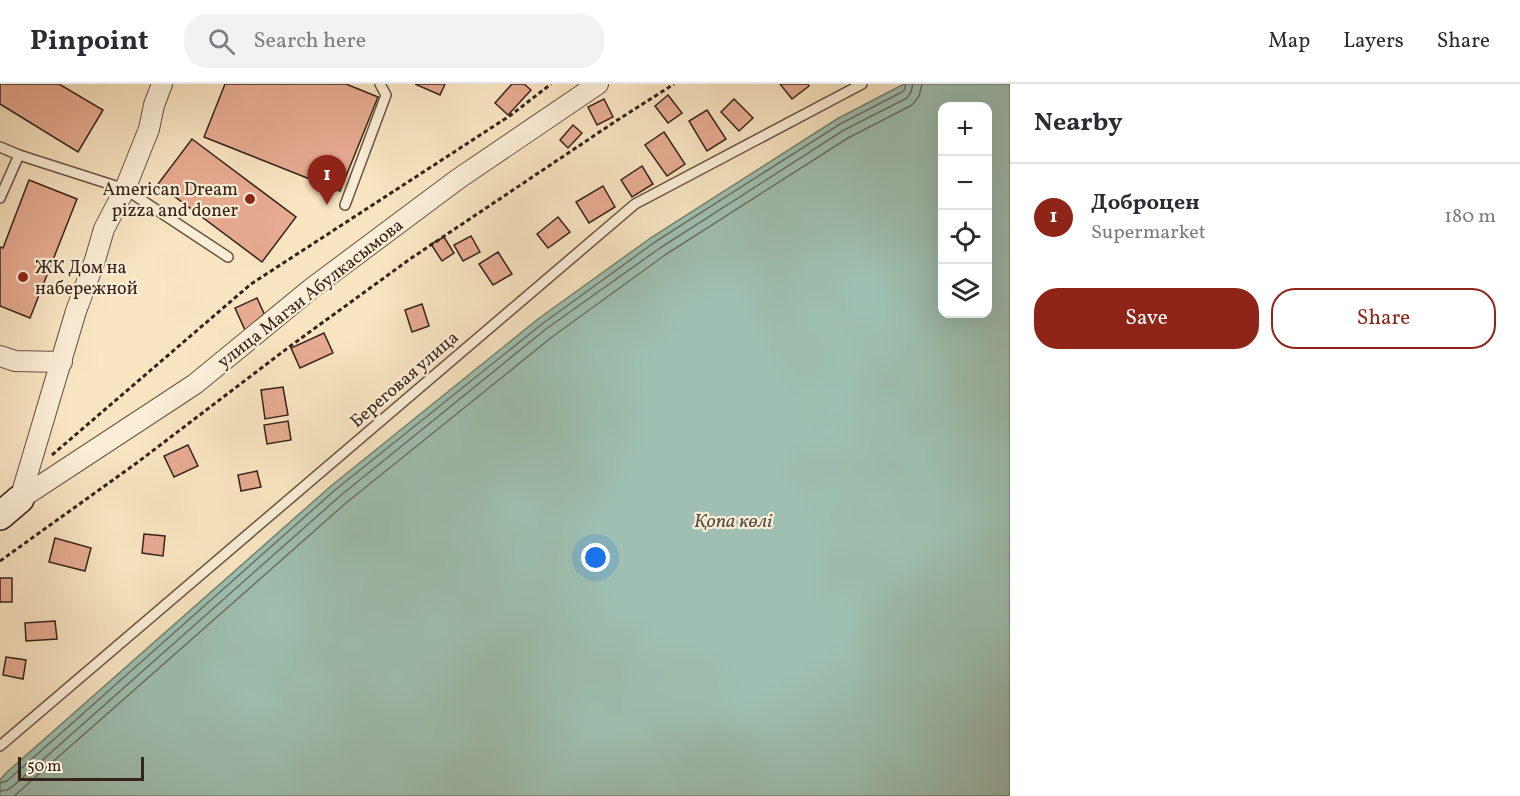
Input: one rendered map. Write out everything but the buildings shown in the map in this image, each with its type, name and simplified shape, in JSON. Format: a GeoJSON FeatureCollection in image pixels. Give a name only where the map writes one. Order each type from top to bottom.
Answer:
{"type":"FeatureCollection","features":[{"type":"Feature","properties":{"kind":"street"},"geometry":{"type":"LineString","coordinates":[[10,508],[62,362],[76,311],[104,229],[125,189],[162,84]]}},
{"type":"Feature","properties":{"kind":"street","name":"улица Магзи Абулкасымова"},"geometry":{"type":"LineString","coordinates":[[10,508],[195,384],[312,288],[458,179],[598,84]]}},
{"type":"Feature","properties":{"kind":"street"},"geometry":{"type":"LineString","coordinates":[[0,356],[15,361],[62,362]]}},
{"type":"Feature","properties":{"kind":"lane"},"geometry":{"type":"LineString","coordinates":[[345,205],[386,95],[380,84]]}},
{"type":"Feature","properties":{"kind":"lane","name":"Береговая улица"},"geometry":{"type":"LineString","coordinates":[[0,746],[635,204],[862,84]]}},
{"type":"Feature","properties":{"kind":"lane"},"geometry":{"type":"LineString","coordinates":[[0,147],[125,189],[228,257]]}},
{"type":"Feature","properties":{"kind":"lane"},"geometry":{"type":"LineString","coordinates":[[0,198],[19,155]]}},
{"type":"Feature","properties":{"kind":"path"},"geometry":{"type":"LineString","coordinates":[[52,455],[251,284],[511,115],[551,84]]}},
{"type":"Feature","properties":{"kind":"path"},"geometry":{"type":"LineString","coordinates":[[0,561],[138,462],[289,346],[410,259],[674,84]]}},
{"type":"Feature","properties":{"kind":"water","name":"Қопа көлі"},"geometry":{"type":"Polygon","coordinates":[[[904,84],[1010,84],[1010,796],[0,796],[0,780],[6,773],[331,486],[538,319],[652,237],[837,119],[904,84]]]}},
{"type":"Feature","properties":{"kind":"place","name":"American Dream pizza and doner"},"geometry":{"type":"Point","coordinates":[250,199]}},
{"type":"Feature","properties":{"kind":"place","name":"Доброцен"},"geometry":{"type":"Point","coordinates":[327,205]}},
{"type":"Feature","properties":{"kind":"place","name":"ЖК Дом на набережной"},"geometry":{"type":"Point","coordinates":[23,277]}}]}
